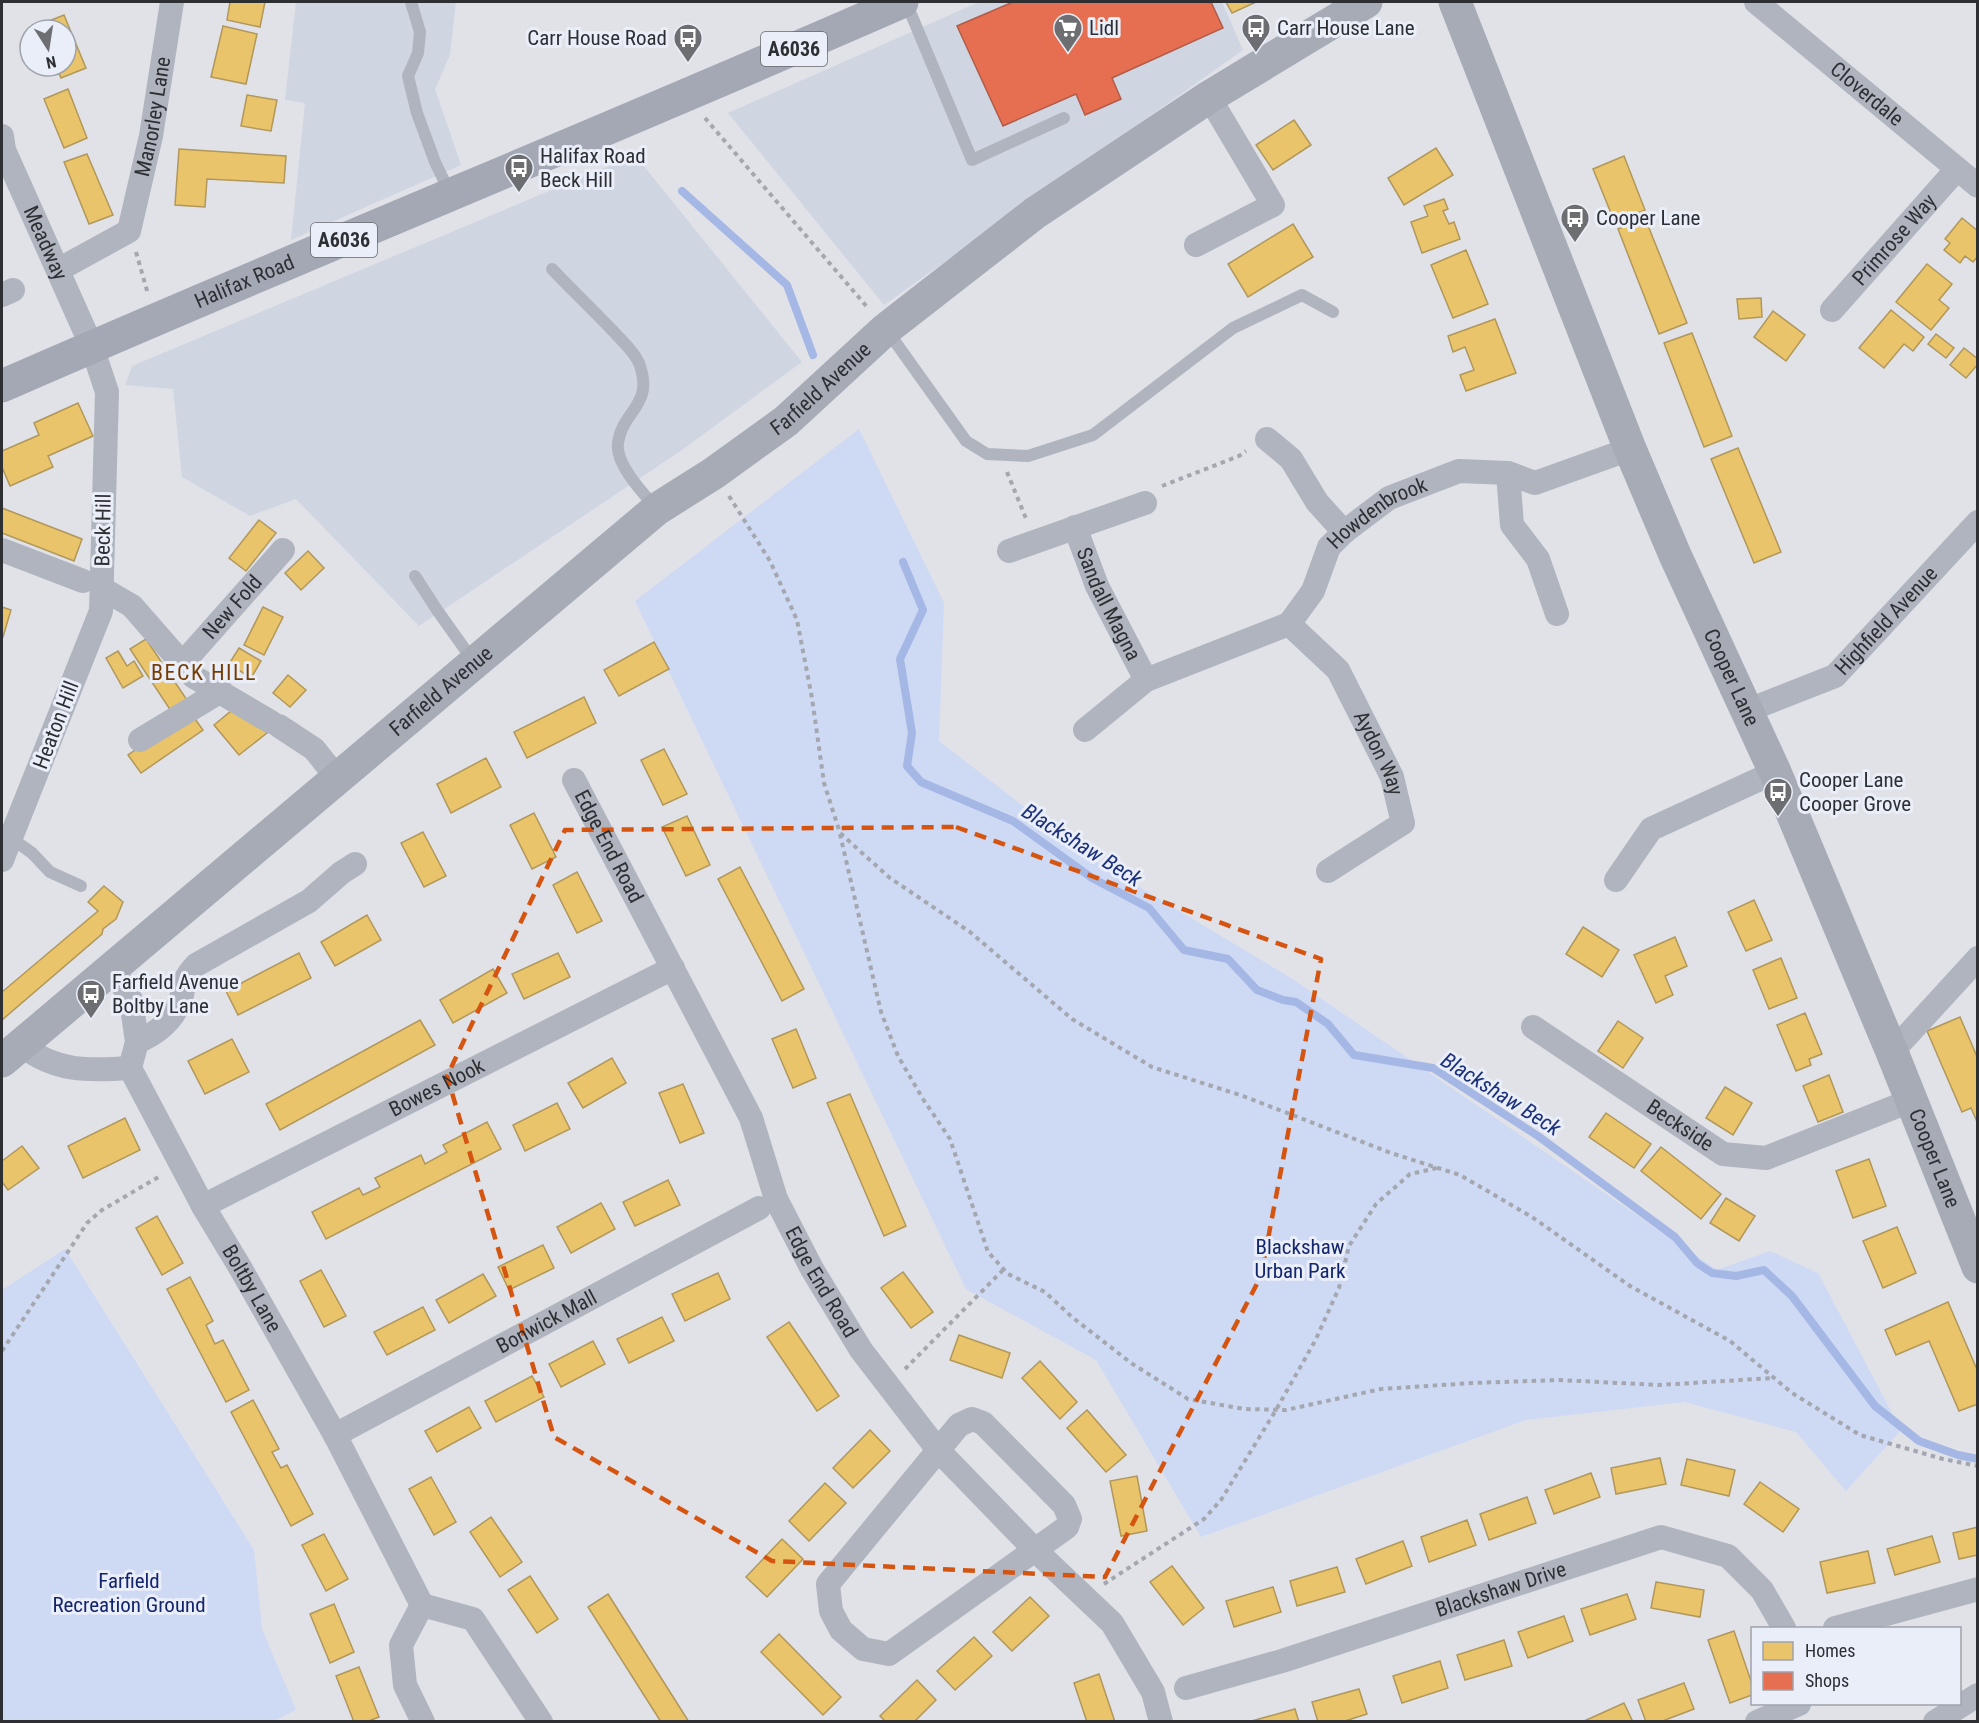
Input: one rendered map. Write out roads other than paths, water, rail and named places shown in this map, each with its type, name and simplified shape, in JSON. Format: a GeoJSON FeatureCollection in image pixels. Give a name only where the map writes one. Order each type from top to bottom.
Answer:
{"type":"FeatureCollection","features":[{"type":"Feature","properties":{"kind":"highway","name":"Halifax Road"},"geometry":{"type":"LineString","coordinates":[[2,386],[904,2]]}},
{"type":"Feature","properties":{"kind":"street","name":"Manorley Lane"},"geometry":{"type":"LineString","coordinates":[[58,270],[129,231],[151,136],[172,2]]}},
{"type":"Feature","properties":{"kind":"street"},"geometry":{"type":"LineString","coordinates":[[886,329],[1035,213],[1209,97],[1366,2]]}},
{"type":"Feature","properties":{"kind":"street","name":"Cooper Lane"},"geometry":{"type":"LineString","coordinates":[[1455,2],[1630,449],[1775,772],[1892,1052],[1977,1267]]}},
{"type":"Feature","properties":{"kind":"street","name":"Cloverdale"},"geometry":{"type":"LineString","coordinates":[[1756,2],[1977,186]]}},
{"type":"Feature","properties":{"kind":"street"},"geometry":{"type":"LineString","coordinates":[[1196,245],[1273,205],[1209,97]]}},
{"type":"Feature","properties":{"kind":"street","name":"Meadway"},"geometry":{"type":"LineString","coordinates":[[2,136],[4,150],[92,346]]}},
{"type":"Feature","properties":{"kind":"street","name":"Primrose Way"},"geometry":{"type":"LineString","coordinates":[[1832,310],[1957,169]]}},
{"type":"Feature","properties":{"kind":"street","name":"Farfield Avenue"},"geometry":{"type":"LineString","coordinates":[[11,1053],[657,509],[714,473],[786,422],[886,329]]}},
{"type":"Feature","properties":{"kind":"street","name":"Beck Hill"},"geometry":{"type":"LineString","coordinates":[[92,346],[107,392],[93,585],[132,606],[194,677],[303,740],[314,749],[338,778]]}},
{"type":"Feature","properties":{"kind":"street"},"geometry":{"type":"LineString","coordinates":[[1267,439],[1292,459],[1317,502],[1344,532]]}},
{"type":"Feature","properties":{"kind":"street","name":"Howdenbrook"},"geometry":{"type":"LineString","coordinates":[[1289,624],[1313,591],[1329,547],[1344,532],[1389,498],[1459,471],[1508,473],[1535,483],[1630,449]]}},
{"type":"Feature","properties":{"kind":"street"},"geometry":{"type":"LineString","coordinates":[[1508,473],[1512,525],[1538,559],[1557,614]]}},
{"type":"Feature","properties":{"kind":"street","name":"Sandall Magna"},"geometry":{"type":"LineString","coordinates":[[1009,551],[1145,503]]}},
{"type":"Feature","properties":{"kind":"street","name":"Highfield Avenue"},"geometry":{"type":"LineString","coordinates":[[1746,711],[1835,676],[1977,522]]}},
{"type":"Feature","properties":{"kind":"street","name":"Sandall Magna"},"geometry":{"type":"LineString","coordinates":[[1075,527],[1097,586],[1146,680]]}},
{"type":"Feature","properties":{"kind":"street"},"geometry":{"type":"LineString","coordinates":[[2,550],[93,585]]}},
{"type":"Feature","properties":{"kind":"street","name":"New Fold"},"geometry":{"type":"LineString","coordinates":[[182,664],[282,550]]}},
{"type":"Feature","properties":{"kind":"street","name":"Heaton Hill"},"geometry":{"type":"LineString","coordinates":[[5,844],[101,611],[93,585]]}},
{"type":"Feature","properties":{"kind":"street"},"geometry":{"type":"LineString","coordinates":[[1085,730],[1146,680],[1289,624]]}},
{"type":"Feature","properties":{"kind":"street","name":"Aydon Way"},"geometry":{"type":"LineString","coordinates":[[1289,624],[1338,670],[1392,777],[1403,823],[1328,871]]}},
{"type":"Feature","properties":{"kind":"street"},"geometry":{"type":"LineString","coordinates":[[140,740],[221,692]]}},
{"type":"Feature","properties":{"kind":"street"},"geometry":{"type":"LineString","coordinates":[[1616,880],[1651,829],[1775,772]]}},
{"type":"Feature","properties":{"kind":"street","name":"Edge End Road"},"geometry":{"type":"LineString","coordinates":[[574,780],[751,1118],[776,1199],[812,1269],[861,1350],[938,1450],[1035,1550],[1112,1623],[1153,1692],[1161,1722]]}},
{"type":"Feature","properties":{"kind":"street"},"geometry":{"type":"LineString","coordinates":[[137,1042],[153,1035],[173,1016],[181,997],[184,980],[196,966],[309,901],[355,864]]}},
{"type":"Feature","properties":{"kind":"street"},"geometry":{"type":"LineString","coordinates":[[1892,1052],[1977,958]]}},
{"type":"Feature","properties":{"kind":"street"},"geometry":{"type":"LineString","coordinates":[[11,1053],[37,1057],[60,1065],[90,1071],[130,1068],[137,1042],[131,1000],[113,968]]}},
{"type":"Feature","properties":{"kind":"street","name":"Bowes Nook"},"geometry":{"type":"LineString","coordinates":[[203,1206],[673,969]]}},
{"type":"Feature","properties":{"kind":"street","name":"Beckside"},"geometry":{"type":"LineString","coordinates":[[1533,1027],[1723,1154],[1766,1158],[1911,1101]]}},
{"type":"Feature","properties":{"kind":"street","name":"Boltby Lane"},"geometry":{"type":"LineString","coordinates":[[130,1068],[203,1206],[242,1269],[335,1436],[422,1605]]}},
{"type":"Feature","properties":{"kind":"street","name":"Bonwick Mall"},"geometry":{"type":"LineString","coordinates":[[335,1436],[759,1208]]}},
{"type":"Feature","properties":{"kind":"street"},"geometry":{"type":"LineString","coordinates":[[972,1419],[983,1423],[1064,1505],[1070,1519],[1067,1527],[889,1654],[863,1649],[841,1630],[831,1611],[828,1584],[938,1450],[959,1425],[972,1419]]}},
{"type":"Feature","properties":{"kind":"street","name":"Blackshaw Drive"},"geometry":{"type":"LineString","coordinates":[[1186,1688],[1282,1661],[1661,1537],[1728,1556],[1762,1590],[1783,1627]]}},
{"type":"Feature","properties":{"kind":"street"},"geometry":{"type":"LineString","coordinates":[[1842,1627],[1977,1589]]}},
{"type":"Feature","properties":{"kind":"street"},"geometry":{"type":"LineString","coordinates":[[423,1722],[405,1685],[401,1645],[422,1605],[473,1619],[541,1722]]}},
{"type":"Feature","properties":{"kind":"street"},"geometry":{"type":"LineString","coordinates":[[1935,1722],[1977,1695]]}},
{"type":"Feature","properties":{"kind":"street"},"geometry":{"type":"LineString","coordinates":[[1757,1722],[1802,1710]]}},
{"type":"Feature","properties":{"kind":"lane"},"geometry":{"type":"LineString","coordinates":[[411,2],[420,32],[417,53],[408,76],[417,113],[435,162],[451,194]]}},
{"type":"Feature","properties":{"kind":"lane"},"geometry":{"type":"LineString","coordinates":[[904,2],[972,160],[1064,118]]}},
{"type":"Feature","properties":{"kind":"lane"},"geometry":{"type":"LineString","coordinates":[[552,269],[638,360],[643,377],[643,391],[638,405],[621,432],[617,445],[624,466],[634,483],[657,509]]}},
{"type":"Feature","properties":{"kind":"lane"},"geometry":{"type":"LineString","coordinates":[[886,329],[966,441],[987,454],[1028,456],[1093,435],[1233,328],[1302,295],[1334,312]]}},
{"type":"Feature","properties":{"kind":"lane"},"geometry":{"type":"LineString","coordinates":[[415,576],[436,610],[475,663]]}},
{"type":"Feature","properties":{"kind":"lane"},"geometry":{"type":"LineString","coordinates":[[5,844],[32,853],[50,872],[81,886]]}},
{"type":"Feature","properties":{"kind":"waterway","name":"Blackshaw Beck"},"geometry":{"type":"LineString","coordinates":[[682,191],[787,285],[813,355]]}},
{"type":"Feature","properties":{"kind":"waterway","name":"Blackshaw Beck"},"geometry":{"type":"LineString","coordinates":[[903,562],[923,610],[900,659],[912,733],[907,766],[921,782],[1013,821],[1092,878],[1149,908],[1184,950],[1228,959],[1257,990],[1283,1000],[1296,1002],[1328,1024],[1354,1055],[1433,1068],[1538,1136],[1675,1237],[1697,1263],[1712,1273],[1736,1276],[1764,1270],[1792,1296],[1875,1406],[1919,1441],[1958,1455],[1978,1459]]}},
{"type":"Feature","properties":{"kind":"place","name":"Lidl"},"geometry":{"type":"Point","coordinates":[1068,54]}},
{"type":"Feature","properties":{"kind":"place","name":"Carr House Lane"},"geometry":{"type":"Point","coordinates":[1256,54]}},
{"type":"Feature","properties":{"kind":"place","name":"Carr House Road"},"geometry":{"type":"Point","coordinates":[688,64]}},
{"type":"Feature","properties":{"kind":"place","name":"Halifax Road Beck Hill"},"geometry":{"type":"Point","coordinates":[519,194]}},
{"type":"Feature","properties":{"kind":"place","name":"Cooper Lane"},"geometry":{"type":"Point","coordinates":[1575,244]}},
{"type":"Feature","properties":{"kind":"place","name":"Cooper Lane Cooper Grove"},"geometry":{"type":"Point","coordinates":[1778,818]}},
{"type":"Feature","properties":{"kind":"place","name":"Farfield Avenue Boltby Lane"},"geometry":{"type":"Point","coordinates":[91,1020]}},
{"type":"Feature","properties":{"kind":"district","name":"BECK HILL"},"geometry":{"type":"Point","coordinates":[204,672]}},
{"type":"Feature","properties":{"kind":"park label","name":"Blackshaw Urban Park"},"geometry":{"type":"Point","coordinates":[1300,1259]}},
{"type":"Feature","properties":{"kind":"park label","name":"Farfield Recreation Ground"},"geometry":{"type":"Point","coordinates":[129,1593]}}]}
